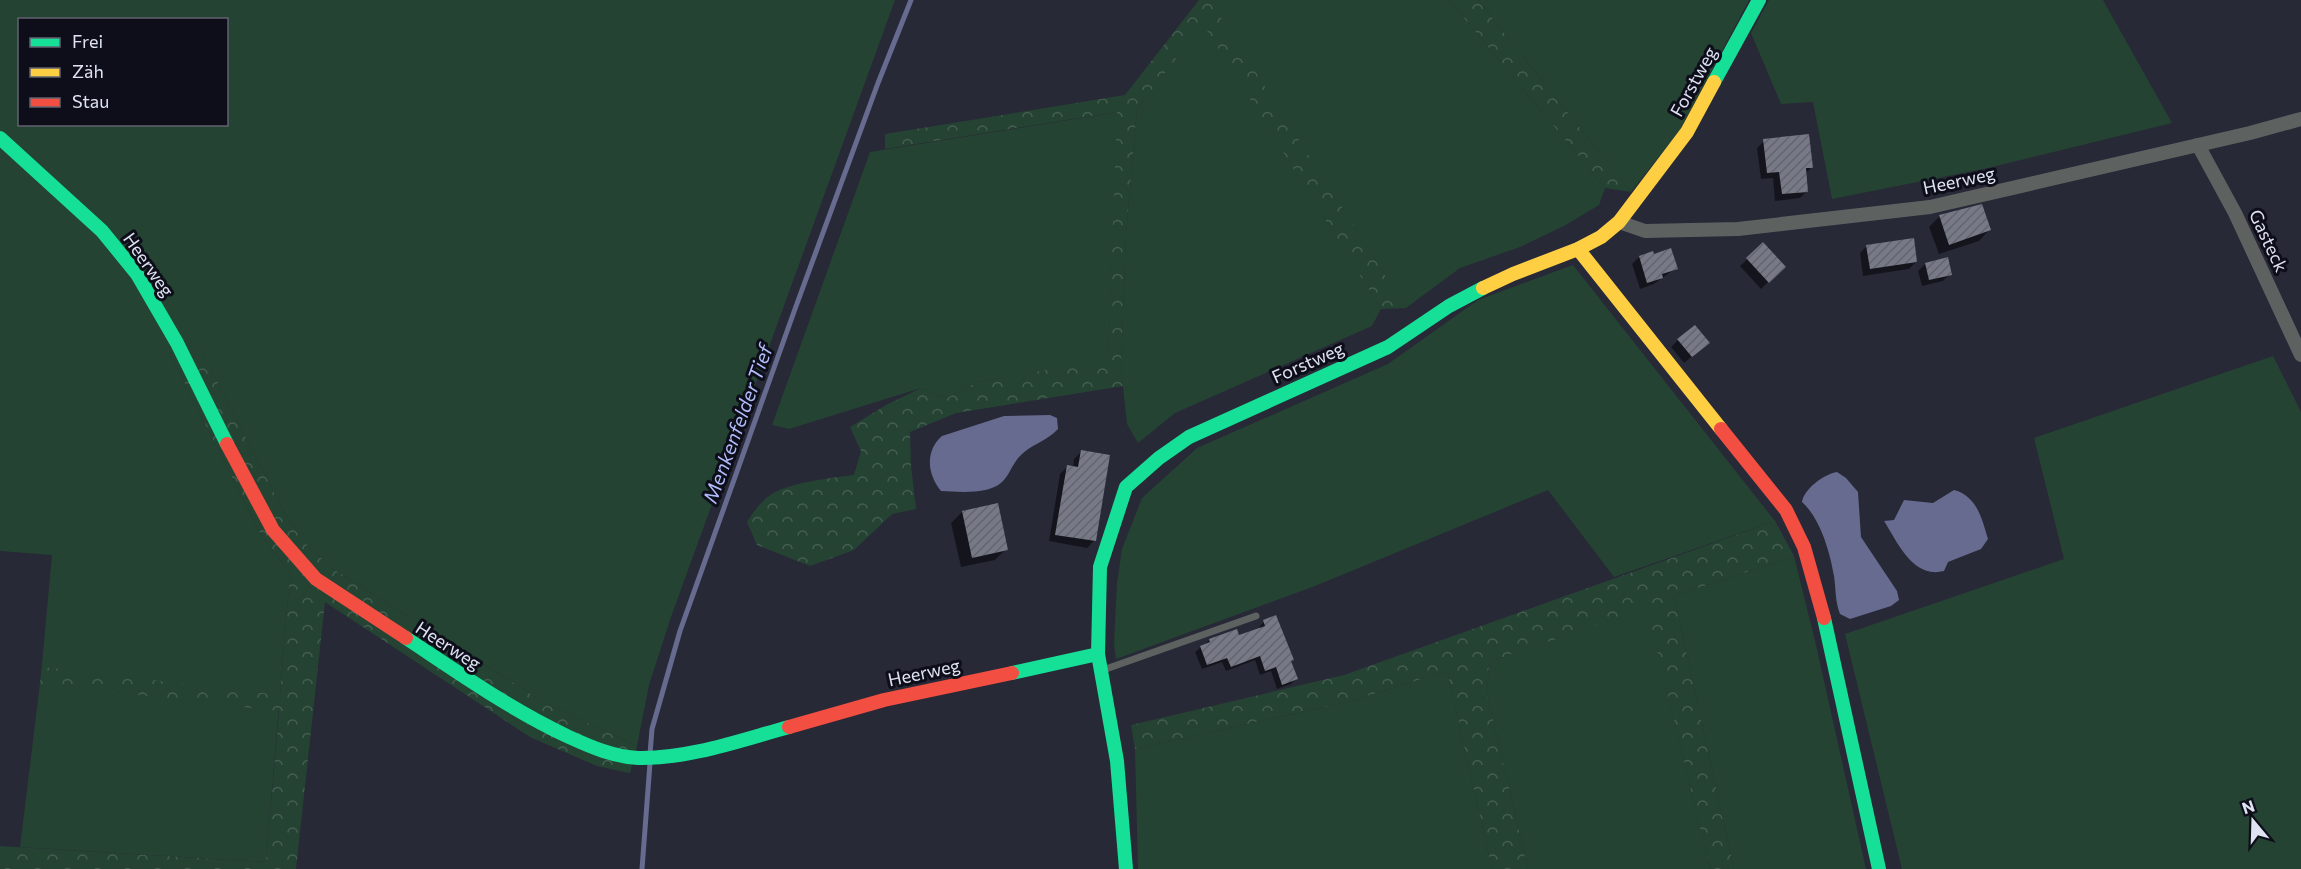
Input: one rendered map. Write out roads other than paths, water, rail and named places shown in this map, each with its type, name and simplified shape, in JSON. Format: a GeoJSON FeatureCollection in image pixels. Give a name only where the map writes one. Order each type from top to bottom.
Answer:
{"type":"FeatureCollection","features":[{"type":"Feature","properties":{"kind":"street","name":"Forstweg"},"geometry":{"type":"LineString","coordinates":[[1126,869],[1117,761],[1098,654],[1100,567],[1126,487],[1160,458],[1190,437],[1388,347],[1449,306],[1479,290],[1578,249],[1601,237],[1619,222],[1687,132],[1759,0]]}},
{"type":"Feature","properties":{"kind":"street","name":"Heerweg"},"geometry":{"type":"LineString","coordinates":[[1619,222],[1645,231],[1738,229],[1930,207],[2301,119]]}},
{"type":"Feature","properties":{"kind":"street","name":"Heerweg"},"geometry":{"type":"LineString","coordinates":[[0,138],[102,231],[137,274],[177,342],[273,530],[316,579],[468,680],[540,723],[600,751],[636,758],[669,757],[741,740],[884,700],[1098,654]]}},
{"type":"Feature","properties":{"kind":"street","name":"Gasteck"},"geometry":{"type":"LineString","coordinates":[[2198,145],[2235,213],[2301,355]]}},
{"type":"Feature","properties":{"kind":"street"},"geometry":{"type":"LineString","coordinates":[[1578,249],[1786,510],[1793,522],[1805,551],[1822,613],[1879,869]]}},
{"type":"Feature","properties":{"kind":"lane"},"geometry":{"type":"LineString","coordinates":[[1101,670],[1256,616]]}},
{"type":"Feature","properties":{"kind":"water"},"geometry":{"type":"Polygon","coordinates":[[[1050,415],[1057,418],[1058,429],[1024,452],[999,485],[966,492],[941,491],[936,484],[930,463],[933,449],[942,436],[1004,416],[1050,415]]]}},
{"type":"Feature","properties":{"kind":"water"},"geometry":{"type":"Polygon","coordinates":[[[1837,472],[1846,478],[1858,492],[1861,537],[1897,591],[1899,600],[1891,606],[1850,619],[1840,614],[1827,546],[1814,517],[1802,502],[1806,492],[1815,483],[1837,472]]]}},
{"type":"Feature","properties":{"kind":"water"},"geometry":{"type":"Polygon","coordinates":[[[1954,490],[1968,497],[1973,503],[1981,516],[1988,539],[1981,549],[1948,562],[1944,571],[1924,570],[1901,549],[1884,521],[1894,520],[1904,500],[1933,503],[1954,490]]]}},
{"type":"Feature","properties":{"kind":"waterway","name":"Menkenfelder Tief"},"geometry":{"type":"LineString","coordinates":[[650,754],[652,729],[680,631],[795,309],[911,0]]}},
{"type":"Feature","properties":{"kind":"waterway","name":"Menkenfelder Tief"},"geometry":{"type":"LineString","coordinates":[[642,869],[650,763]]}}]}
